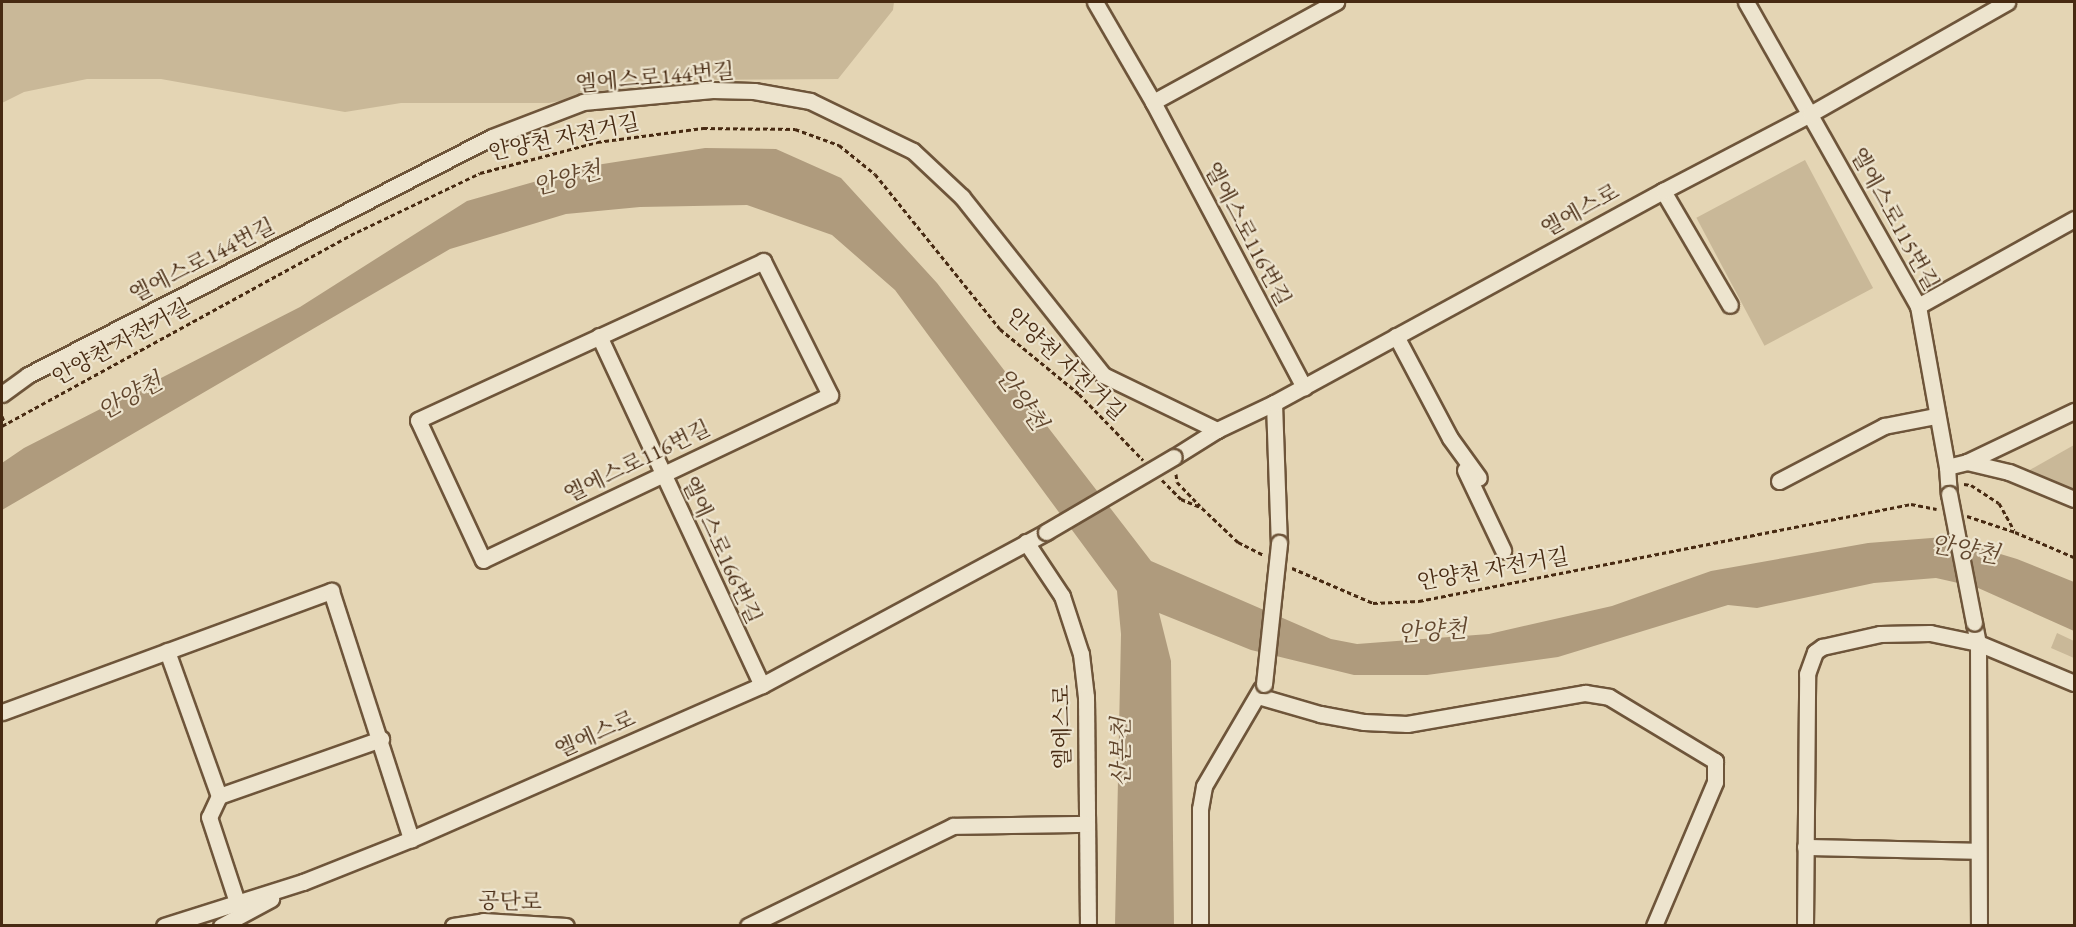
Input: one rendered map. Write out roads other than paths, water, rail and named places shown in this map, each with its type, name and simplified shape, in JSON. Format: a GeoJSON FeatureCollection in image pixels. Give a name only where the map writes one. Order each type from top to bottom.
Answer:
{"type":"FeatureCollection","features":[{"type":"Feature","properties":{"kind":"street","name":"엘에스로116번길"},"geometry":{"type":"LineString","coordinates":[[1095,2],[1153,102],[1304,387]]}},
{"type":"Feature","properties":{"kind":"street"},"geometry":{"type":"LineString","coordinates":[[1153,102],[1336,2]]}},
{"type":"Feature","properties":{"kind":"street"},"geometry":{"type":"LineString","coordinates":[[1746,2],[1810,114]]}},
{"type":"Feature","properties":{"kind":"street","name":"엘에스로"},"geometry":{"type":"LineString","coordinates":[[164,926],[303,882],[411,839],[762,685],[1046,532],[1217,430],[1274,403],[1663,191],[1810,114],[2007,2]]}},
{"type":"Feature","properties":{"kind":"street","name":"엘에스로144번길"},"geometry":{"type":"LineString","coordinates":[[2,394],[28,375],[492,136],[583,102],[712,90],[754,91],[810,101],[913,151],[962,197],[1103,375],[1217,430]]}},
{"type":"Feature","properties":{"kind":"street","name":"엘에스로115번길"},"geometry":{"type":"LineString","coordinates":[[1810,114],[1918,306],[1978,643],[1979,926]]}},
{"type":"Feature","properties":{"kind":"street"},"geometry":{"type":"LineString","coordinates":[[1663,191],[1730,305]]}},
{"type":"Feature","properties":{"kind":"street"},"geometry":{"type":"LineString","coordinates":[[1918,306],[2074,219]]}},
{"type":"Feature","properties":{"kind":"street","name":"엘에스로116번길"},"geometry":{"type":"LineString","coordinates":[[763,261],[830,395],[483,560],[418,420],[599,336],[763,261]]}},
{"type":"Feature","properties":{"kind":"street","name":"엘에스로166번길"},"geometry":{"type":"LineString","coordinates":[[599,336],[661,474],[762,685]]}},
{"type":"Feature","properties":{"kind":"street"},"geometry":{"type":"LineString","coordinates":[[1396,336],[1450,438],[1503,550]]}},
{"type":"Feature","properties":{"kind":"street"},"geometry":{"type":"LineString","coordinates":[[1200,926],[1200,809],[1204,786],[1261,690],[1279,543],[1274,403]]}},
{"type":"Feature","properties":{"kind":"street"},"geometry":{"type":"LineString","coordinates":[[1948,481],[1967,462],[2074,411]]}},
{"type":"Feature","properties":{"kind":"street"},"geometry":{"type":"LineString","coordinates":[[1779,481],[1884,426],[1936,416]]}},
{"type":"Feature","properties":{"kind":"street"},"geometry":{"type":"LineString","coordinates":[[1450,438],[1479,478]]}},
{"type":"Feature","properties":{"kind":"street"},"geometry":{"type":"LineString","coordinates":[[1967,462],[2009,472],[2074,499]]}},
{"type":"Feature","properties":{"kind":"street","name":"엘에스로"},"geometry":{"type":"LineString","coordinates":[[1026,542],[1062,596],[1081,654],[1086,697],[1085,824],[1088,926]]}},
{"type":"Feature","properties":{"kind":"street"},"geometry":{"type":"LineString","coordinates":[[2,712],[331,591],[381,739],[411,839]]}},
{"type":"Feature","properties":{"kind":"street"},"geometry":{"type":"LineString","coordinates":[[1805,926],[1807,674],[1815,652],[1822,647],[1880,634],[1930,633],[1978,643],[2074,683]]}},
{"type":"Feature","properties":{"kind":"street"},"geometry":{"type":"LineString","coordinates":[[167,651],[219,796]]}},
{"type":"Feature","properties":{"kind":"street"},"geometry":{"type":"LineString","coordinates":[[1261,690],[1331,716],[1364,722],[1407,724],[1585,693],[1609,697],[1715,761],[1715,782],[1654,926]]}},
{"type":"Feature","properties":{"kind":"street"},"geometry":{"type":"LineString","coordinates":[[237,902],[209,817],[219,796],[381,739]]}},
{"type":"Feature","properties":{"kind":"street"},"geometry":{"type":"LineString","coordinates":[[748,926],[953,826],[1085,824]]}},
{"type":"Feature","properties":{"kind":"street"},"geometry":{"type":"LineString","coordinates":[[1805,847],[1978,851]]}},
{"type":"Feature","properties":{"kind":"street"},"geometry":{"type":"LineString","coordinates":[[222,925],[303,882]]}},
{"type":"Feature","properties":{"kind":"street","name":"공단로"},"geometry":{"type":"LineString","coordinates":[[453,926],[483,921],[566,926]]}},
{"type":"Feature","properties":{"kind":"water"},"geometry":{"type":"Polygon","coordinates":[[[705,148],[776,149],[841,178],[937,283],[1151,561],[1331,639],[1357,644],[1489,634],[1612,606],[1711,571],[1868,543],[1944,537],[2017,559],[2074,582],[2074,631],[1976,587],[1936,578],[1874,583],[1757,608],[1728,605],[1558,657],[1427,675],[1354,675],[1251,650],[1159,613],[1171,661],[1174,925],[1115,925],[1121,634],[1117,591],[895,290],[832,235],[747,205],[640,207],[566,214],[450,249],[2,510],[2,463],[24,448],[300,307],[467,201],[590,166],[705,148]]]}},
{"type":"Feature","properties":{"kind":"water label","name":"안양천"},"geometry":{"type":"Point","coordinates":[567,178]}},
{"type":"Feature","properties":{"kind":"water label","name":"안양천"},"geometry":{"type":"Point","coordinates":[130,396]}},
{"type":"Feature","properties":{"kind":"water label","name":"안양천"},"geometry":{"type":"Point","coordinates":[1022,399]}},
{"type":"Feature","properties":{"kind":"water label","name":"안양천"},"geometry":{"type":"Point","coordinates":[1965,549]}},
{"type":"Feature","properties":{"kind":"water label","name":"안양천"},"geometry":{"type":"Point","coordinates":[1432,631]}},
{"type":"Feature","properties":{"kind":"water label","name":"산본천"},"geometry":{"type":"Point","coordinates":[1121,752]}}]}
